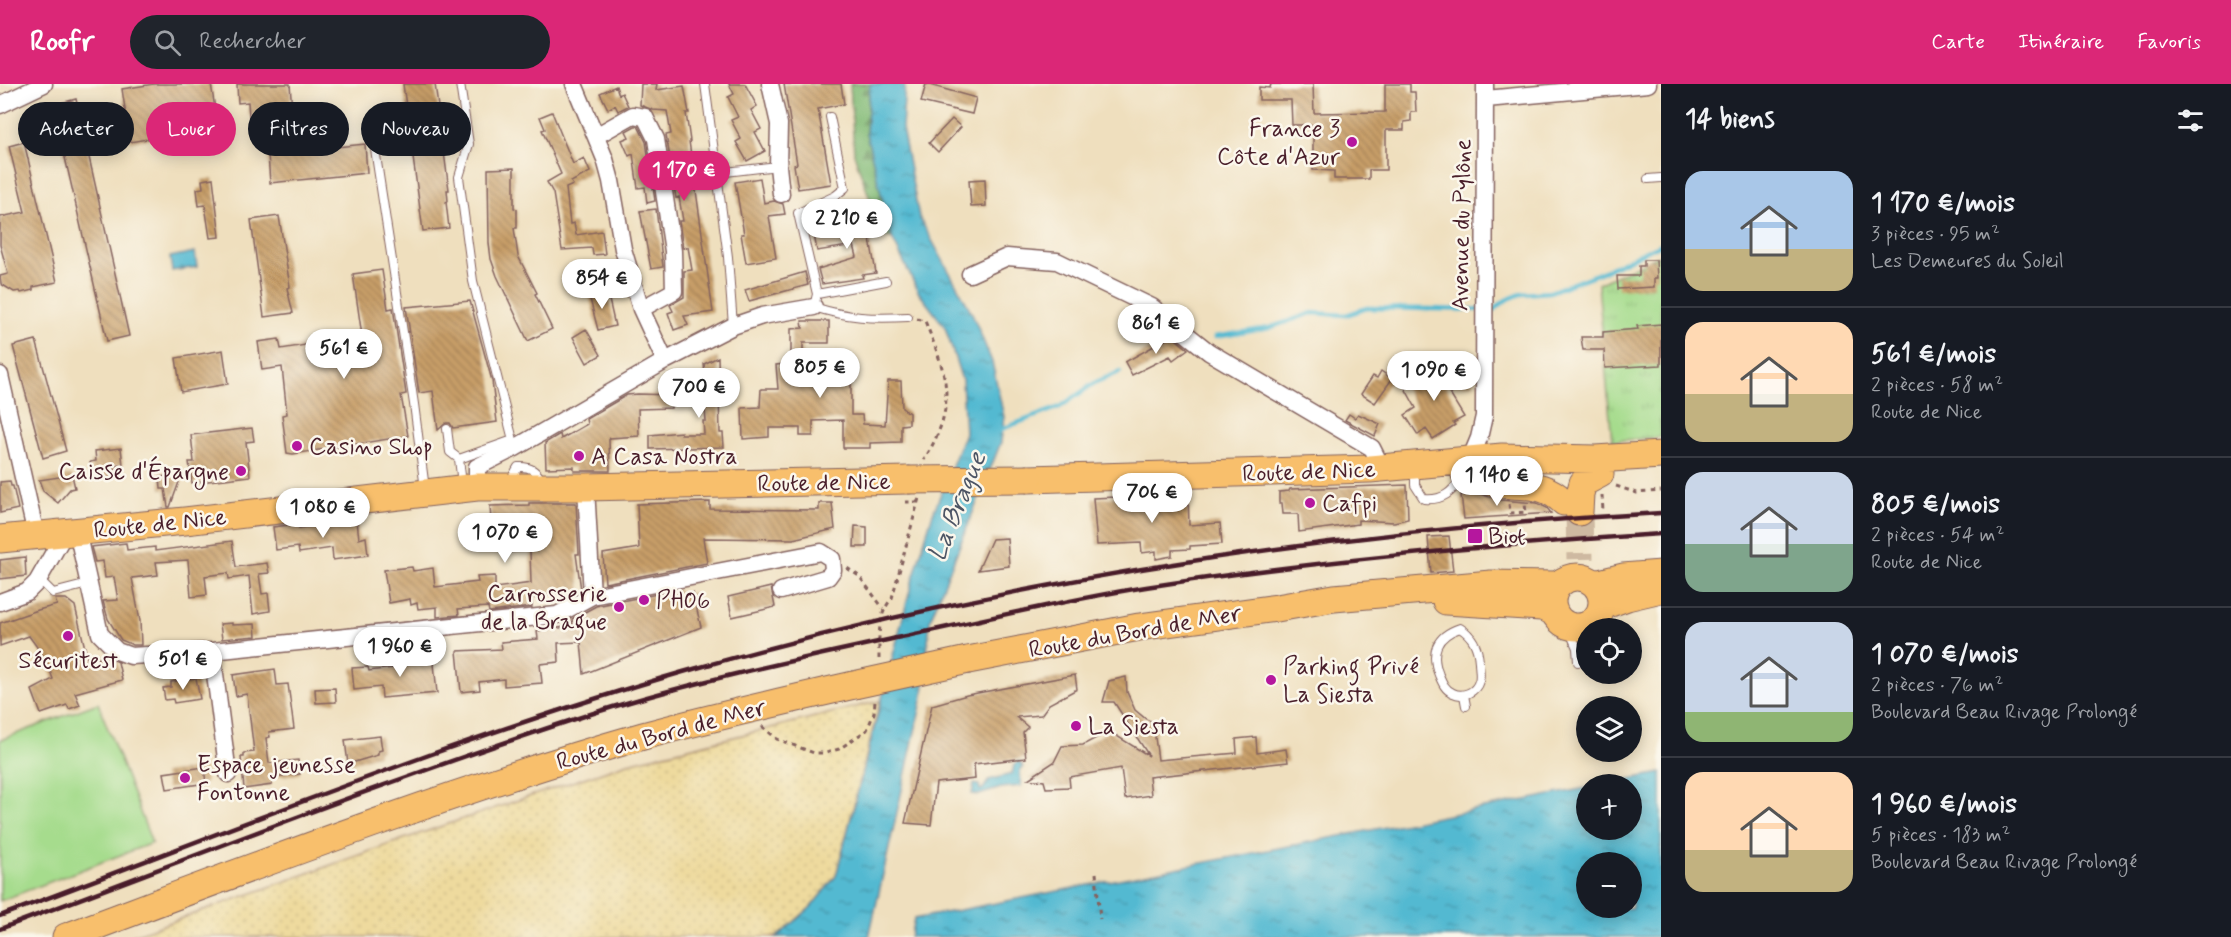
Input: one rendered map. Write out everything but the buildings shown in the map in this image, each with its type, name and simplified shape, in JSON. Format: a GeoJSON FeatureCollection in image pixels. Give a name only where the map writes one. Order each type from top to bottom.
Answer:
{"type":"FeatureCollection","features":[{"type":"Feature","properties":{"kind":"main road","name":"Route de Nice"},"geometry":{"type":"LineString","coordinates":[[0,539],[185,521],[470,488],[1028,479],[1398,469],[1471,457],[1502,457],[1597,476],[1661,454]]}},
{"type":"Feature","properties":{"kind":"main road","name":"Route de Nice"},"geometry":{"type":"LineString","coordinates":[[1471,457],[1597,476],[1661,473]]}},
{"type":"Feature","properties":{"kind":"main road"},"geometry":{"type":"LineString","coordinates":[[1471,457],[1503,484],[1536,486],[1556,494],[1578,510]]}},
{"type":"Feature","properties":{"kind":"main road"},"geometry":{"type":"LineString","coordinates":[[1578,510],[1569,480],[1597,476]]}},
{"type":"Feature","properties":{"kind":"main road","name":"Route du Bord de Mer"},"geometry":{"type":"LineString","coordinates":[[1578,598],[1623,577],[1661,574]]}},
{"type":"Feature","properties":{"kind":"main road","name":"Route du Bord de Mer"},"geometry":{"type":"LineString","coordinates":[[66,937],[333,838],[521,773],[644,736],[968,660],[1185,619],[1277,608],[1334,598],[1480,585],[1578,598],[1627,597],[1661,590]]}},
{"type":"Feature","properties":{"kind":"street"},"geometry":{"type":"LineString","coordinates":[[0,105],[44,84]]}},
{"type":"Feature","properties":{"kind":"street"},"geometry":{"type":"LineString","coordinates":[[574,84],[596,136],[611,181],[622,249],[641,309],[665,360]]}},
{"type":"Feature","properties":{"kind":"street"},"geometry":{"type":"LineString","coordinates":[[770,84],[779,124],[778,166],[781,194]]}},
{"type":"Feature","properties":{"kind":"street"},"geometry":{"type":"LineString","coordinates":[[1486,91],[1648,84]]}},
{"type":"Feature","properties":{"kind":"street","name":"Avenue du Pylône"},"geometry":{"type":"LineString","coordinates":[[1471,457],[1484,416],[1486,91]]}},
{"type":"Feature","properties":{"kind":"street"},"geometry":{"type":"LineString","coordinates":[[596,136],[633,116],[645,117],[656,139],[673,251],[674,291],[641,309]]}},
{"type":"Feature","properties":{"kind":"street"},"geometry":{"type":"LineString","coordinates":[[970,274],[1007,257],[1057,261],[1152,307],[1209,352],[1372,448],[1398,469]]}},
{"type":"Feature","properties":{"kind":"street"},"geometry":{"type":"LineString","coordinates":[[470,488],[477,467],[665,360],[733,326],[816,300]]}},
{"type":"Feature","properties":{"kind":"street"},"geometry":{"type":"LineString","coordinates":[[0,375],[36,535]]}},
{"type":"Feature","properties":{"kind":"street"},"geometry":{"type":"LineString","coordinates":[[586,487],[592,596]]}},
{"type":"Feature","properties":{"kind":"street"},"geometry":{"type":"LineString","coordinates":[[71,532],[88,584],[100,634],[117,651],[131,656],[212,651],[557,615],[592,596],[821,552],[834,562],[833,570],[828,577],[781,591]]}},
{"type":"Feature","properties":{"kind":"street"},"geometry":{"type":"LineString","coordinates":[[0,602],[27,592],[39,579],[71,532]]}},
{"type":"Feature","properties":{"kind":"street"},"geometry":{"type":"LineString","coordinates":[[212,651],[228,774]]}},
{"type":"Feature","properties":{"kind":"lane"},"geometry":{"type":"LineString","coordinates":[[459,459],[514,444],[473,280],[459,177],[468,144],[460,84]]}},
{"type":"Feature","properties":{"kind":"lane"},"geometry":{"type":"LineString","coordinates":[[705,84],[728,257],[733,326]]}},
{"type":"Feature","properties":{"kind":"lane"},"geometry":{"type":"LineString","coordinates":[[830,117],[845,188],[835,196],[798,213],[816,300],[837,314],[874,319],[908,317]]}},
{"type":"Feature","properties":{"kind":"lane"},"geometry":{"type":"LineString","coordinates":[[376,156],[413,392],[426,493]]}},
{"type":"Feature","properties":{"kind":"lane"},"geometry":{"type":"LineString","coordinates":[[717,173],[778,166]]}},
{"type":"Feature","properties":{"kind":"lane"},"geometry":{"type":"LineString","coordinates":[[1648,180],[1661,178]]}},
{"type":"Feature","properties":{"kind":"lane"},"geometry":{"type":"LineString","coordinates":[[816,300],[886,281]]}},
{"type":"Feature","properties":{"kind":"lane"},"geometry":{"type":"LineString","coordinates":[[447,429],[450,452],[459,459],[470,488]]}},
{"type":"Feature","properties":{"kind":"lane"},"geometry":{"type":"LineString","coordinates":[[39,579],[53,593],[88,584]]}},
{"type":"Feature","properties":{"kind":"lane"},"geometry":{"type":"LineString","coordinates":[[1578,598],[1578,618]]}},
{"type":"Feature","properties":{"kind":"lane"},"geometry":{"type":"LineString","coordinates":[[1578,598],[1579,618]]}},
{"type":"Feature","properties":{"kind":"lane"},"geometry":{"type":"LineString","coordinates":[[1460,628],[1470,634],[1478,650],[1479,662],[1480,680],[1474,690],[1464,695],[1453,694],[1444,686],[1434,662],[1437,644],[1448,632],[1460,628]]}},
{"type":"Feature","properties":{"kind":"lane"},"geometry":{"type":"LineString","coordinates":[[1464,695],[1466,706]]}},
{"type":"Feature","properties":{"kind":"path"},"geometry":{"type":"LineString","coordinates":[[834,562],[859,576],[883,608],[892,598],[916,481],[945,417],[947,402],[946,384],[935,345],[925,321],[908,317]]}},
{"type":"Feature","properties":{"kind":"path"},"geometry":{"type":"LineString","coordinates":[[1597,476],[1636,493],[1661,491]]}},
{"type":"Feature","properties":{"kind":"path"},"geometry":{"type":"LineString","coordinates":[[1578,510],[1602,492],[1597,476]]}},
{"type":"Feature","properties":{"kind":"path"},"geometry":{"type":"LineString","coordinates":[[1509,504],[1510,513]]}},
{"type":"Feature","properties":{"kind":"path"},"geometry":{"type":"LineString","coordinates":[[1493,536],[1512,534]]}},
{"type":"Feature","properties":{"kind":"path"},"geometry":{"type":"LineString","coordinates":[[756,708],[758,720],[766,731],[777,739],[814,753],[826,753],[852,741],[867,730],[874,713]]}},
{"type":"Feature","properties":{"kind":"path"},"geometry":{"type":"LineString","coordinates":[[1096,873],[1100,919]]}},
{"type":"Feature","properties":{"kind":"green space"},"geometry":{"type":"Polygon","coordinates":[[[850,84],[870,84],[866,133],[892,238],[883,236],[854,154],[850,84]]]}},
{"type":"Feature","properties":{"kind":"green space"},"geometry":{"type":"Polygon","coordinates":[[[1661,255],[1661,437],[1612,441],[1598,284],[1661,255]]]}},
{"type":"Feature","properties":{"kind":"green space"},"geometry":{"type":"Polygon","coordinates":[[[98,703],[152,843],[0,901],[0,740],[98,703]]]}},
{"type":"Feature","properties":{"kind":"sand"},"geometry":{"type":"Polygon","coordinates":[[[880,701],[836,876],[811,907],[777,937],[129,937],[407,838],[628,763],[880,701]]]}},
{"type":"Feature","properties":{"kind":"water","name":"La Brague"},"geometry":{"type":"Polygon","coordinates":[[[870,84],[905,84],[902,128],[919,217],[972,313],[992,362],[1004,417],[1001,442],[930,620],[923,696],[869,937],[777,937],[811,907],[836,876],[912,582],[932,516],[965,433],[962,380],[945,327],[919,293],[892,238],[866,133],[870,84]]]}},
{"type":"Feature","properties":{"kind":"water"},"geometry":{"type":"Polygon","coordinates":[[[195,252],[197,267],[172,271],[170,257],[195,252]]]}},
{"type":"Feature","properties":{"kind":"water"},"geometry":{"type":"Polygon","coordinates":[[[1019,761],[1023,767],[1020,769],[1021,786],[1001,788],[979,795],[972,794],[974,784],[979,785],[980,790],[983,789],[989,780],[1012,774],[1014,765],[1019,761]]]}},
{"type":"Feature","properties":{"kind":"water"},"geometry":{"type":"Polygon","coordinates":[[[1661,773],[1661,937],[910,937],[914,919],[1576,790],[1576,840],[1642,840],[1642,777],[1661,773]]]}},
{"type":"Feature","properties":{"kind":"waterway"},"geometry":{"type":"LineString","coordinates":[[1215,337],[1269,328],[1312,313],[1346,315],[1367,308],[1494,310],[1506,300],[1521,294],[1550,292],[1602,272],[1661,244]]}},
{"type":"Feature","properties":{"kind":"waterway"},"geometry":{"type":"LineString","coordinates":[[999,430],[1060,407],[1096,382],[1120,372]]}},
{"type":"Feature","properties":{"kind":"tunnel"},"geometry":{"type":"LineString","coordinates":[[1579,512],[1580,559]]}},
{"type":"Feature","properties":{"kind":"railway"},"geometry":{"type":"LineString","coordinates":[[0,916],[425,756],[597,698],[803,639],[1045,586],[1290,547],[1413,532],[1661,513]]}},
{"type":"Feature","properties":{"kind":"railway"},"geometry":{"type":"LineString","coordinates":[[0,929],[373,789],[524,736],[675,689],[825,653],[1085,598],[1210,577],[1403,554],[1661,534]]}},
{"type":"Feature","properties":{"kind":"place","name":"France 3 Côte d'Azur"},"geometry":{"type":"Point","coordinates":[1352,142]}},
{"type":"Feature","properties":{"kind":"place","name":"Casino Shop"},"geometry":{"type":"Point","coordinates":[297,446]}},
{"type":"Feature","properties":{"kind":"place","name":"A Casa Nostra"},"geometry":{"type":"Point","coordinates":[579,456]}},
{"type":"Feature","properties":{"kind":"place","name":"Caisse d'Épargne"},"geometry":{"type":"Point","coordinates":[241,471]}},
{"type":"Feature","properties":{"kind":"place","name":"Cafpi"},"geometry":{"type":"Point","coordinates":[1310,503]}},
{"type":"Feature","properties":{"kind":"place","name":"Biot"},"geometry":{"type":"Point","coordinates":[1475,536]}},
{"type":"Feature","properties":{"kind":"place","name":"PH06"},"geometry":{"type":"Point","coordinates":[644,600]}},
{"type":"Feature","properties":{"kind":"place","name":"Carrosserie de la Brague"},"geometry":{"type":"Point","coordinates":[619,607]}},
{"type":"Feature","properties":{"kind":"place","name":"Sécuritest"},"geometry":{"type":"Point","coordinates":[68,636]}},
{"type":"Feature","properties":{"kind":"place","name":"Parking Privé La Siesta"},"geometry":{"type":"Point","coordinates":[1271,680]}},
{"type":"Feature","properties":{"kind":"place","name":"La Siesta"},"geometry":{"type":"Point","coordinates":[1076,726]}},
{"type":"Feature","properties":{"kind":"place","name":"Espace jeunesse Fontonne"},"geometry":{"type":"Point","coordinates":[185,778]}}]}
